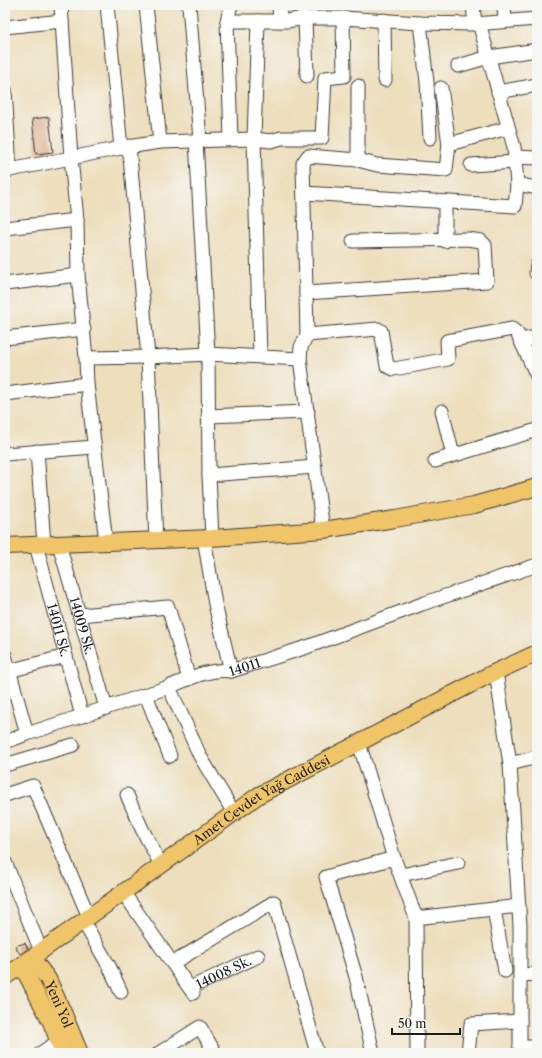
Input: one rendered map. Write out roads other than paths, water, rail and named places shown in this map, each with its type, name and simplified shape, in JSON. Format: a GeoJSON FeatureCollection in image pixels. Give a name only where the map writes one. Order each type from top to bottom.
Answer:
{"type":"FeatureCollection","features":[{"type":"Feature","properties":{"kind":"main road"},"geometry":{"type":"LineString","coordinates":[[5,546],[208,538],[323,530],[474,505],[536,490]]}},
{"type":"Feature","properties":{"kind":"main road","name":"Amet Cevdet Yağ Caddesi"},"geometry":{"type":"LineString","coordinates":[[5,977],[258,795],[496,672],[537,653]]}},
{"type":"Feature","properties":{"kind":"main road"},"geometry":{"type":"LineString","coordinates":[[32,959],[51,1022],[61,1047]]}},
{"type":"Feature","properties":{"kind":"main road","name":"Yeni Yol"},"geometry":{"type":"LineString","coordinates":[[32,959],[48,979],[80,1053]]}},
{"type":"Feature","properties":{"kind":"street"},"geometry":{"type":"LineString","coordinates":[[61,5],[71,158],[77,220],[78,274],[84,329],[87,384],[106,542]]}},
{"type":"Feature","properties":{"kind":"street"},"geometry":{"type":"LineString","coordinates":[[107,5],[125,147],[148,357],[156,540]]}},
{"type":"Feature","properties":{"kind":"street"},"geometry":{"type":"LineString","coordinates":[[146,5],[160,142]]}},
{"type":"Feature","properties":{"kind":"street"},"geometry":{"type":"LineString","coordinates":[[189,5],[198,140],[208,354],[208,538],[214,604],[231,671]]}},
{"type":"Feature","properties":{"kind":"street"},"geometry":{"type":"LineString","coordinates":[[231,5],[228,20],[231,139]]}},
{"type":"Feature","properties":{"kind":"street"},"geometry":{"type":"LineString","coordinates":[[279,5],[280,20]]}},
{"type":"Feature","properties":{"kind":"street"},"geometry":{"type":"LineString","coordinates":[[304,193],[515,206],[517,184],[514,147],[477,24],[473,5]]}},
{"type":"Feature","properties":{"kind":"street"},"geometry":{"type":"LineString","coordinates":[[504,5],[505,21]]}},
{"type":"Feature","properties":{"kind":"street"},"geometry":{"type":"LineString","coordinates":[[228,20],[258,21],[305,18],[344,18],[477,24],[537,19]]}},
{"type":"Feature","properties":{"kind":"street"},"geometry":{"type":"LineString","coordinates":[[305,18],[307,76]]}},
{"type":"Feature","properties":{"kind":"street"},"geometry":{"type":"LineString","coordinates":[[5,90],[8,171],[125,147],[160,142],[231,139],[271,141],[281,138],[322,138],[325,78],[344,76],[344,18]]}},
{"type":"Feature","properties":{"kind":"street"},"geometry":{"type":"LineString","coordinates":[[384,20],[385,80]]}},
{"type":"Feature","properties":{"kind":"street"},"geometry":{"type":"LineString","coordinates":[[5,27],[62,21]]}},
{"type":"Feature","properties":{"kind":"street"},"geometry":{"type":"LineString","coordinates":[[258,21],[254,139],[260,357]]}},
{"type":"Feature","properties":{"kind":"street"},"geometry":{"type":"LineString","coordinates":[[420,22],[427,82],[430,138]]}},
{"type":"Feature","properties":{"kind":"street"},"geometry":{"type":"LineString","coordinates":[[458,66],[488,58],[537,50]]}},
{"type":"Feature","properties":{"kind":"street"},"geometry":{"type":"LineString","coordinates":[[498,92],[537,85]]}},
{"type":"Feature","properties":{"kind":"street"},"geometry":{"type":"LineString","coordinates":[[358,86],[358,160]]}},
{"type":"Feature","properties":{"kind":"street"},"geometry":{"type":"LineString","coordinates":[[323,530],[300,359],[301,347],[306,335],[303,164],[308,156],[358,160],[377,165],[446,170],[449,144],[441,88]]}},
{"type":"Feature","properties":{"kind":"street"},"geometry":{"type":"LineString","coordinates":[[449,144],[508,128]]}},
{"type":"Feature","properties":{"kind":"street"},"geometry":{"type":"LineString","coordinates":[[472,165],[537,158]]}},
{"type":"Feature","properties":{"kind":"street"},"geometry":{"type":"LineString","coordinates":[[517,184],[537,188]]}},
{"type":"Feature","properties":{"kind":"street"},"geometry":{"type":"LineString","coordinates":[[445,202],[445,241]]}},
{"type":"Feature","properties":{"kind":"street"},"geometry":{"type":"LineString","coordinates":[[5,228],[77,220]]}},
{"type":"Feature","properties":{"kind":"street"},"geometry":{"type":"LineString","coordinates":[[306,293],[487,281],[485,245],[482,241],[468,239],[445,241],[353,241]]}},
{"type":"Feature","properties":{"kind":"street"},"geometry":{"type":"LineString","coordinates":[[5,284],[78,274]]}},
{"type":"Feature","properties":{"kind":"street"},"geometry":{"type":"LineString","coordinates":[[5,338],[84,329]]}},
{"type":"Feature","properties":{"kind":"street"},"geometry":{"type":"LineString","coordinates":[[306,335],[378,329],[381,331],[387,366],[394,368],[448,359],[447,341],[512,329],[517,333],[537,376]]}},
{"type":"Feature","properties":{"kind":"street"},"geometry":{"type":"LineString","coordinates":[[520,340],[537,337]]}},
{"type":"Feature","properties":{"kind":"street"},"geometry":{"type":"LineString","coordinates":[[86,358],[208,354],[300,359]]}},
{"type":"Feature","properties":{"kind":"street"},"geometry":{"type":"LineString","coordinates":[[5,394],[87,384]]}},
{"type":"Feature","properties":{"kind":"street"},"geometry":{"type":"LineString","coordinates":[[442,411],[454,455]]}},
{"type":"Feature","properties":{"kind":"street"},"geometry":{"type":"LineString","coordinates":[[208,416],[308,412]]}},
{"type":"Feature","properties":{"kind":"street"},"geometry":{"type":"LineString","coordinates":[[435,461],[537,430]]}},
{"type":"Feature","properties":{"kind":"street"},"geometry":{"type":"LineString","coordinates":[[5,454],[94,447]]}},
{"type":"Feature","properties":{"kind":"street"},"geometry":{"type":"LineString","coordinates":[[38,451],[46,544]]}},
{"type":"Feature","properties":{"kind":"street"},"geometry":{"type":"LineString","coordinates":[[209,475],[315,467]]}},
{"type":"Feature","properties":{"kind":"street","name":"14009 Sk."},"geometry":{"type":"LineString","coordinates":[[46,544],[80,615],[106,708]]}},
{"type":"Feature","properties":{"kind":"street","name":"14011 Sk."},"geometry":{"type":"LineString","coordinates":[[46,544],[66,656],[82,716]]}},
{"type":"Feature","properties":{"kind":"street","name":"14011"},"geometry":{"type":"LineString","coordinates":[[5,742],[170,687],[189,679],[220,670],[231,671],[306,647],[422,604],[537,565]]}},
{"type":"Feature","properties":{"kind":"street"},"geometry":{"type":"LineString","coordinates":[[80,615],[168,607],[189,679]]}},
{"type":"Feature","properties":{"kind":"street"},"geometry":{"type":"LineString","coordinates":[[5,656],[27,734]]}},
{"type":"Feature","properties":{"kind":"street"},"geometry":{"type":"LineString","coordinates":[[9,671],[66,656]]}},
{"type":"Feature","properties":{"kind":"street"},"geometry":{"type":"LineString","coordinates":[[496,672],[510,764],[519,906],[520,1050],[537,1047]]}},
{"type":"Feature","properties":{"kind":"street"},"geometry":{"type":"LineString","coordinates":[[170,687],[200,756],[234,813]]}},
{"type":"Feature","properties":{"kind":"street"},"geometry":{"type":"LineString","coordinates":[[146,695],[170,756]]}},
{"type":"Feature","properties":{"kind":"street"},"geometry":{"type":"LineString","coordinates":[[359,742],[394,858],[416,918],[417,1053]]}},
{"type":"Feature","properties":{"kind":"street"},"geometry":{"type":"LineString","coordinates":[[5,764],[73,745]]}},
{"type":"Feature","properties":{"kind":"street"},"geometry":{"type":"LineString","coordinates":[[510,764],[537,757]]}},
{"type":"Feature","properties":{"kind":"street"},"geometry":{"type":"LineString","coordinates":[[5,795],[32,786],[86,919],[121,992]]}},
{"type":"Feature","properties":{"kind":"street"},"geometry":{"type":"LineString","coordinates":[[127,795],[142,829],[161,865]]}},
{"type":"Feature","properties":{"kind":"street"},"geometry":{"type":"LineString","coordinates":[[373,1053],[356,977],[326,877],[394,858]]}},
{"type":"Feature","properties":{"kind":"street"},"geometry":{"type":"LineString","coordinates":[[5,862],[32,959]]}},
{"type":"Feature","properties":{"kind":"street"},"geometry":{"type":"LineString","coordinates":[[401,875],[458,863]]}},
{"type":"Feature","properties":{"kind":"street"},"geometry":{"type":"LineString","coordinates":[[123,892],[173,963],[274,902],[317,1053]]}},
{"type":"Feature","properties":{"kind":"street"},"geometry":{"type":"LineString","coordinates":[[416,918],[519,906]]}},
{"type":"Feature","properties":{"kind":"street"},"geometry":{"type":"LineString","coordinates":[[494,909],[505,972]]}},
{"type":"Feature","properties":{"kind":"street","name":"14008 Sk."},"geometry":{"type":"LineString","coordinates":[[173,963],[191,990],[258,956]]}},
{"type":"Feature","properties":{"kind":"street"},"geometry":{"type":"LineString","coordinates":[[520,975],[537,974]]}},
{"type":"Feature","properties":{"kind":"street"},"geometry":{"type":"LineString","coordinates":[[468,1053],[471,1024],[520,1021]]}},
{"type":"Feature","properties":{"kind":"street"},"geometry":{"type":"LineString","coordinates":[[158,1053],[200,1027],[215,1053]]}},
{"type":"Feature","properties":{"kind":"street"},"geometry":{"type":"LineString","coordinates":[[41,1053],[61,1047]]}}]}
